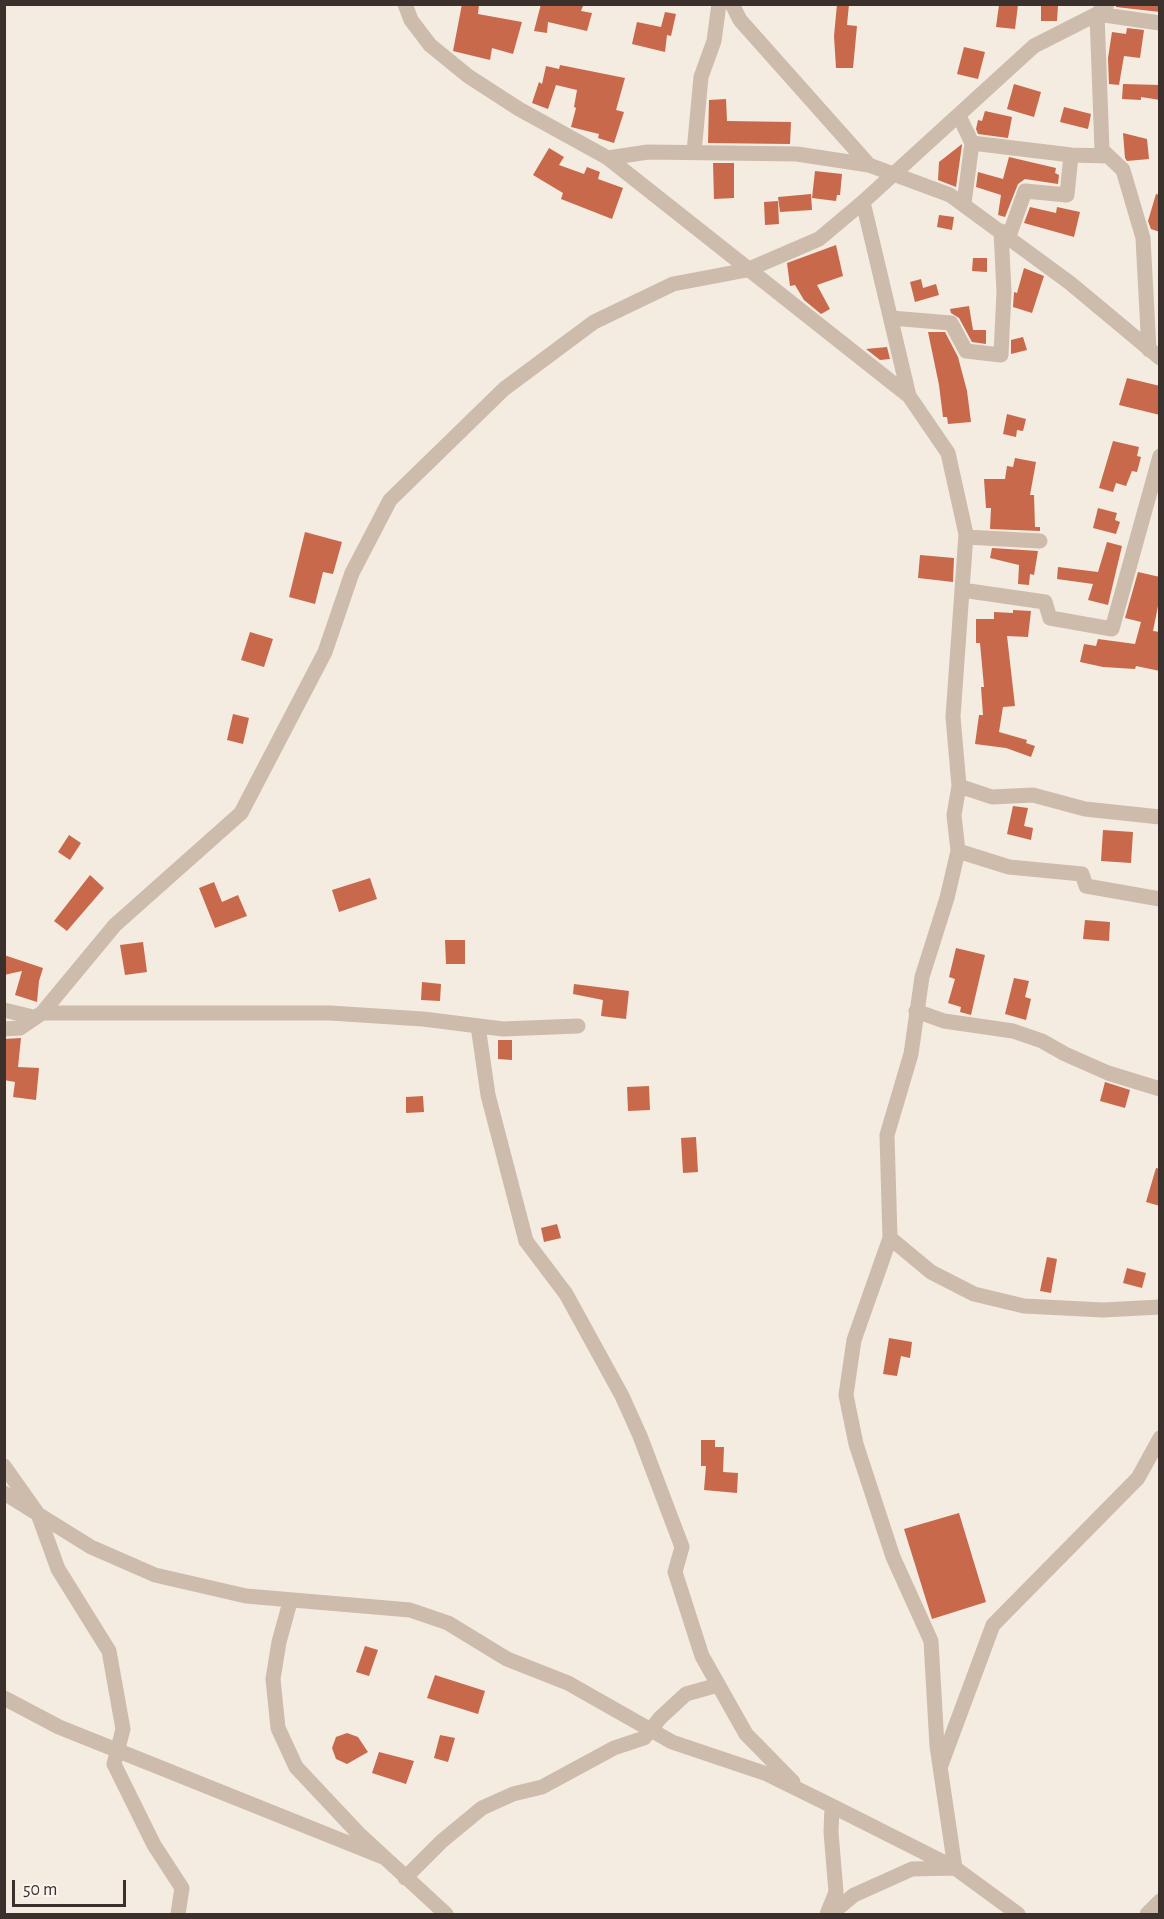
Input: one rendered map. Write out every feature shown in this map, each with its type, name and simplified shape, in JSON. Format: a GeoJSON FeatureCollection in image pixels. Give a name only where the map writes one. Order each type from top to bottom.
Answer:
{"type":"FeatureCollection","features":[{"type":"Feature","properties":{"kind":"street"},"geometry":{"type":"LineString","coordinates":[[405,4],[411,20],[430,45],[468,76],[519,109],[608,158],[909,396],[948,453],[966,537],[953,717],[959,786],[954,815],[958,851],[947,898],[922,977],[911,1054],[887,1135],[890,1238],[854,1340],[846,1395],[856,1444],[892,1557],[932,1641],[940,1767],[955,1868]]}},
{"type":"Feature","properties":{"kind":"street"},"geometry":{"type":"LineString","coordinates":[[694,152],[701,78],[714,41],[719,4]]}},
{"type":"Feature","properties":{"kind":"street"},"geometry":{"type":"LineString","coordinates":[[732,4],[740,20],[869,165]]}},
{"type":"Feature","properties":{"kind":"street"},"geometry":{"type":"LineString","coordinates":[[1102,9],[1102,150],[1123,170],[1143,238],[1154,354]]}},
{"type":"Feature","properties":{"kind":"street"},"geometry":{"type":"LineString","coordinates":[[4,1029],[20,1028],[37,1015],[115,925],[241,813],[325,652],[352,573],[390,500],[504,389],[594,322],[673,284],[747,270],[819,239],[959,116],[1034,46],[1102,9],[1160,23]]}},
{"type":"Feature","properties":{"kind":"street"},"geometry":{"type":"LineString","coordinates":[[959,116],[972,143],[964,203]]}},
{"type":"Feature","properties":{"kind":"street"},"geometry":{"type":"LineString","coordinates":[[972,143],[1071,155],[1108,156]]}},
{"type":"Feature","properties":{"kind":"street"},"geometry":{"type":"LineString","coordinates":[[608,158],[648,152],[797,154],[869,165],[895,173],[964,203],[1005,233],[1154,354]]}},
{"type":"Feature","properties":{"kind":"street"},"geometry":{"type":"LineString","coordinates":[[891,318],[951,323],[966,351],[1001,355],[1005,233],[1025,191],[1068,195],[1071,155]]}},
{"type":"Feature","properties":{"kind":"street"},"geometry":{"type":"LineString","coordinates":[[863,202],[909,396]]}},
{"type":"Feature","properties":{"kind":"street"},"geometry":{"type":"LineString","coordinates":[[1143,238],[1160,239]]}},
{"type":"Feature","properties":{"kind":"street"},"geometry":{"type":"LineString","coordinates":[[962,590],[1045,602],[1050,618],[1112,629],[1160,456]]}},
{"type":"Feature","properties":{"kind":"street"},"geometry":{"type":"LineString","coordinates":[[966,537],[1040,541]]}},
{"type":"Feature","properties":{"kind":"street"},"geometry":{"type":"LineString","coordinates":[[959,786],[992,797],[1033,795],[1085,809],[1160,817]]}},
{"type":"Feature","properties":{"kind":"street"},"geometry":{"type":"LineString","coordinates":[[958,851],[1009,867],[1082,874],[1086,886],[1160,899]]}},
{"type":"Feature","properties":{"kind":"street"},"geometry":{"type":"LineString","coordinates":[[4,1010],[37,1015],[330,1014],[503,1029],[578,1026]]}},
{"type":"Feature","properties":{"kind":"street"},"geometry":{"type":"LineString","coordinates":[[916,1011],[944,1021],[975,1024],[1023,1034],[1108,1073],[1160,1089]]}},
{"type":"Feature","properties":{"kind":"street"},"geometry":{"type":"LineString","coordinates":[[478,1026],[488,1095],[509,1183],[526,1240],[566,1294],[622,1396],[635,1426],[682,1547],[675,1572],[702,1656],[746,1734],[802,1791]]}},
{"type":"Feature","properties":{"kind":"street"},"geometry":{"type":"LineString","coordinates":[[890,1238],[931,1272],[974,1294],[1024,1306],[1103,1310],[1160,1306]]}},
{"type":"Feature","properties":{"kind":"street"},"geometry":{"type":"LineString","coordinates":[[940,1767],[993,1625],[1138,1478],[1160,1438]]}},
{"type":"Feature","properties":{"kind":"street"},"geometry":{"type":"LineString","coordinates":[[4,1466],[38,1514],[58,1569],[109,1651],[123,1729],[114,1764],[154,1845],[182,1888],[178,1914]]}},
{"type":"Feature","properties":{"kind":"street"},"geometry":{"type":"LineString","coordinates":[[4,1493],[91,1547],[155,1575],[246,1596],[290,1602],[410,1610],[448,1623],[507,1659],[568,1683],[672,1742],[767,1774],[955,1868],[1018,1914]]}},
{"type":"Feature","properties":{"kind":"street"},"geometry":{"type":"LineString","coordinates":[[290,1602],[279,1642],[273,1679],[278,1728],[296,1767],[383,1857],[446,1914]]}},
{"type":"Feature","properties":{"kind":"street"},"geometry":{"type":"LineString","coordinates":[[405,1878],[442,1841],[482,1808],[513,1794],[542,1787],[614,1748],[644,1737],[686,1694],[718,1685]]}},
{"type":"Feature","properties":{"kind":"street"},"geometry":{"type":"LineString","coordinates":[[4,1698],[58,1727],[118,1749],[383,1857]]}},
{"type":"Feature","properties":{"kind":"street"},"geometry":{"type":"LineString","coordinates":[[826,1914],[836,1892],[831,1832],[832,1806]]}},
{"type":"Feature","properties":{"kind":"street"},"geometry":{"type":"LineString","coordinates":[[831,1914],[854,1895],[912,1869],[955,1868]]}},
{"type":"Feature","properties":{"kind":"street"},"geometry":{"type":"LineString","coordinates":[[1147,1914],[1160,1901]]}},
{"type":"Feature","properties":{"kind":"building"},"geometry":{"type":"Polygon","coordinates":[[[462,4],[479,4],[478,14],[522,22],[513,54],[492,48],[490,60],[453,51],[462,4]]]}},
{"type":"Feature","properties":{"kind":"building"},"geometry":{"type":"Polygon","coordinates":[[[541,4],[583,6],[581,11],[592,13],[587,31],[548,22],[547,33],[534,31],[541,4]]]}},
{"type":"Feature","properties":{"kind":"building"},"geometry":{"type":"Polygon","coordinates":[[[837,4],[849,4],[847,25],[857,26],[853,68],[836,68],[834,36],[837,4]]]}},
{"type":"Feature","properties":{"kind":"building"},"geometry":{"type":"Polygon","coordinates":[[[1116,4],[1160,4],[1160,12],[1116,7],[1116,4]]]}},
{"type":"Feature","properties":{"kind":"building"},"geometry":{"type":"Polygon","coordinates":[[[999,5],[1018,5],[1015,29],[996,27],[999,5]]]}},
{"type":"Feature","properties":{"kind":"building"},"geometry":{"type":"Polygon","coordinates":[[[1041,5],[1058,5],[1057,21],[1041,21],[1041,5]]]}},
{"type":"Feature","properties":{"kind":"building"},"geometry":{"type":"Polygon","coordinates":[[[665,12],[676,14],[671,36],[667,35],[665,52],[632,44],[637,22],[661,27],[665,12]]]}},
{"type":"Feature","properties":{"kind":"building"},"geometry":{"type":"Polygon","coordinates":[[[1127,28],[1144,30],[1140,58],[1124,56],[1119,85],[1109,84],[1108,58],[1112,32],[1126,34],[1127,28]]]}},
{"type":"Feature","properties":{"kind":"building"},"geometry":{"type":"Polygon","coordinates":[[[964,47],[985,52],[978,79],[957,74],[964,47]]]}},
{"type":"Feature","properties":{"kind":"building"},"geometry":{"type":"Polygon","coordinates":[[[560,65],[625,78],[616,110],[624,112],[614,143],[598,138],[599,134],[571,127],[576,108],[574,107],[577,90],[556,85],[548,109],[532,103],[539,82],[542,84],[546,66],[559,69],[560,65]]]}},
{"type":"Feature","properties":{"kind":"building"},"geometry":{"type":"Polygon","coordinates":[[[1014,84],[1041,92],[1034,117],[1007,109],[1014,84]]]}},
{"type":"Feature","properties":{"kind":"building"},"geometry":{"type":"Polygon","coordinates":[[[1123,84],[1160,85],[1160,100],[1141,97],[1141,100],[1122,99],[1123,84]]]}},
{"type":"Feature","properties":{"kind":"building"},"geometry":{"type":"Polygon","coordinates":[[[726,99],[727,121],[791,122],[790,144],[708,143],[709,100],[726,99]]]}},
{"type":"Feature","properties":{"kind":"building"},"geometry":{"type":"Polygon","coordinates":[[[1064,107],[1091,114],[1088,129],[1060,122],[1064,107]]]}},
{"type":"Feature","properties":{"kind":"building"},"geometry":{"type":"Polygon","coordinates":[[[985,111],[1012,117],[1008,138],[978,134],[976,129],[978,120],[982,121],[985,111]]]}},
{"type":"Feature","properties":{"kind":"building"},"geometry":{"type":"Polygon","coordinates":[[[1123,133],[1147,139],[1149,159],[1127,161],[1123,133]]]}},
{"type":"Feature","properties":{"kind":"building"},"geometry":{"type":"Polygon","coordinates":[[[962,144],[956,187],[938,180],[939,162],[962,144]]]}},
{"type":"Feature","properties":{"kind":"building"},"geometry":{"type":"Polygon","coordinates":[[[549,148],[564,157],[559,165],[584,174],[587,167],[600,172],[598,179],[623,188],[612,219],[561,199],[563,193],[533,175],[549,148]]]}},
{"type":"Feature","properties":{"kind":"building"},"geometry":{"type":"Polygon","coordinates":[[[1009,157],[1056,168],[1055,173],[1059,175],[1058,184],[1025,179],[1018,184],[1005,217],[998,215],[1001,195],[976,187],[978,172],[1003,179],[1009,157]]]}},
{"type":"Feature","properties":{"kind":"building"},"geometry":{"type":"Polygon","coordinates":[[[713,163],[734,163],[734,198],[714,199],[713,163]]]}},
{"type":"Feature","properties":{"kind":"building"},"geometry":{"type":"Polygon","coordinates":[[[815,171],[842,174],[840,195],[837,195],[836,201],[812,198],[815,171]]]}},
{"type":"Feature","properties":{"kind":"building"},"geometry":{"type":"Polygon","coordinates":[[[811,194],[812,210],[780,212],[778,197],[811,194]]]}},
{"type":"Feature","properties":{"kind":"building"},"geometry":{"type":"Polygon","coordinates":[[[1156,194],[1160,195],[1160,232],[1151,229],[1148,221],[1156,194]]]}},
{"type":"Feature","properties":{"kind":"building"},"geometry":{"type":"Polygon","coordinates":[[[778,201],[779,224],[765,225],[764,202],[778,201]]]}},
{"type":"Feature","properties":{"kind":"building"},"geometry":{"type":"Polygon","coordinates":[[[1030,207],[1056,213],[1057,207],[1080,212],[1074,237],[1024,223],[1030,207]]]}},
{"type":"Feature","properties":{"kind":"building"},"geometry":{"type":"Polygon","coordinates":[[[939,215],[954,217],[952,230],[937,227],[939,215]]]}},
{"type":"Feature","properties":{"kind":"building"},"geometry":{"type":"Polygon","coordinates":[[[836,245],[843,276],[817,285],[830,309],[821,314],[804,300],[795,285],[790,286],[787,263],[836,245]]]}},
{"type":"Feature","properties":{"kind":"building"},"geometry":{"type":"Polygon","coordinates":[[[973,258],[987,258],[987,272],[972,271],[973,258]]]}},
{"type":"Feature","properties":{"kind":"building"},"geometry":{"type":"Polygon","coordinates":[[[1024,268],[1044,276],[1032,313],[1013,307],[1014,292],[1017,293],[1024,268]]]}},
{"type":"Feature","properties":{"kind":"building"},"geometry":{"type":"Polygon","coordinates":[[[921,279],[923,288],[936,284],[939,295],[915,302],[910,282],[921,279]]]}},
{"type":"Feature","properties":{"kind":"building"},"geometry":{"type":"Polygon","coordinates":[[[969,306],[973,330],[986,330],[986,344],[972,342],[959,318],[951,313],[950,309],[969,306]]]}},
{"type":"Feature","properties":{"kind":"building"},"geometry":{"type":"Polygon","coordinates":[[[928,332],[945,332],[958,357],[967,391],[971,422],[948,424],[947,417],[943,417],[928,332]]]}},
{"type":"Feature","properties":{"kind":"building"},"geometry":{"type":"Polygon","coordinates":[[[1023,337],[1027,350],[1011,354],[1011,340],[1023,337]]]}},
{"type":"Feature","properties":{"kind":"building"},"geometry":{"type":"Polygon","coordinates":[[[887,347],[890,359],[880,360],[866,349],[887,347]]]}},
{"type":"Feature","properties":{"kind":"building"},"geometry":{"type":"Polygon","coordinates":[[[1127,378],[1160,386],[1160,415],[1119,405],[1127,378]]]}},
{"type":"Feature","properties":{"kind":"building"},"geometry":{"type":"Polygon","coordinates":[[[1007,414],[1026,419],[1023,431],[1017,430],[1016,437],[1003,434],[1007,414]]]}},
{"type":"Feature","properties":{"kind":"building"},"geometry":{"type":"Polygon","coordinates":[[[1113,441],[1139,447],[1137,456],[1141,457],[1137,472],[1132,471],[1126,486],[1116,483],[1113,492],[1099,488],[1113,441]]]}},
{"type":"Feature","properties":{"kind":"building"},"geometry":{"type":"Polygon","coordinates":[[[1015,458],[1036,462],[1030,495],[1034,495],[1035,527],[1040,527],[1040,531],[990,529],[991,508],[986,508],[984,479],[1005,479],[1007,466],[1013,467],[1015,458]]]}},
{"type":"Feature","properties":{"kind":"building"},"geometry":{"type":"Polygon","coordinates":[[[1098,508],[1117,513],[1115,520],[1120,522],[1116,534],[1093,528],[1098,508]]]}},
{"type":"Feature","properties":{"kind":"building"},"geometry":{"type":"Polygon","coordinates":[[[305,532],[342,542],[333,574],[323,572],[315,604],[289,597],[305,532]]]}},
{"type":"Feature","properties":{"kind":"building"},"geometry":{"type":"Polygon","coordinates":[[[1107,542],[1122,546],[1108,605],[1088,600],[1093,584],[1057,579],[1058,567],[1098,572],[1107,542]]]}},
{"type":"Feature","properties":{"kind":"building"},"geometry":{"type":"Polygon","coordinates":[[[992,548],[1038,551],[1034,575],[1030,574],[1029,585],[1018,584],[1019,565],[990,558],[992,548]]]}},
{"type":"Feature","properties":{"kind":"building"},"geometry":{"type":"Polygon","coordinates":[[[920,555],[954,558],[953,582],[918,578],[920,555]]]}},
{"type":"Feature","properties":{"kind":"building"},"geometry":{"type":"Polygon","coordinates":[[[1138,572],[1160,577],[1160,596],[1153,631],[1160,632],[1160,671],[1136,666],[1135,669],[1103,667],[1080,662],[1084,644],[1096,646],[1098,639],[1135,644],[1141,622],[1125,618],[1138,572]]]}},
{"type":"Feature","properties":{"kind":"building"},"geometry":{"type":"Polygon","coordinates":[[[1013,610],[1031,611],[1028,637],[1007,636],[1015,706],[1003,707],[999,732],[1027,740],[1026,743],[1035,746],[1031,757],[1006,748],[975,744],[979,715],[983,715],[981,687],[984,687],[980,643],[976,643],[976,619],[994,619],[994,612],[1013,613],[1013,610]]]}},
{"type":"Feature","properties":{"kind":"building"},"geometry":{"type":"Polygon","coordinates":[[[250,632],[273,639],[264,667],[241,660],[250,632]]]}},
{"type":"Feature","properties":{"kind":"building"},"geometry":{"type":"Polygon","coordinates":[[[233,714],[249,718],[243,744],[227,740],[233,714]]]}},
{"type":"Feature","properties":{"kind":"building"},"geometry":{"type":"Polygon","coordinates":[[[1013,806],[1028,808],[1024,826],[1033,828],[1031,840],[1007,834],[1013,806]]]}},
{"type":"Feature","properties":{"kind":"building"},"geometry":{"type":"Polygon","coordinates":[[[1103,830],[1133,832],[1131,863],[1101,861],[1103,830]]]}},
{"type":"Feature","properties":{"kind":"building"},"geometry":{"type":"Polygon","coordinates":[[[69,835],[81,843],[70,860],[58,852],[69,835]]]}},
{"type":"Feature","properties":{"kind":"building"},"geometry":{"type":"Polygon","coordinates":[[[90,875],[104,888],[67,931],[54,921],[90,875]]]}},
{"type":"Feature","properties":{"kind":"building"},"geometry":{"type":"Polygon","coordinates":[[[370,878],[377,899],[339,912],[332,890],[370,878]]]}},
{"type":"Feature","properties":{"kind":"building"},"geometry":{"type":"Polygon","coordinates":[[[214,882],[222,902],[238,895],[247,916],[215,928],[199,888],[214,882]]]}},
{"type":"Feature","properties":{"kind":"building"},"geometry":{"type":"Polygon","coordinates":[[[1085,920],[1110,922],[1109,941],[1083,939],[1085,920]]]}},
{"type":"Feature","properties":{"kind":"building"},"geometry":{"type":"Polygon","coordinates":[[[445,940],[465,940],[465,964],[446,964],[445,940]]]}},
{"type":"Feature","properties":{"kind":"building"},"geometry":{"type":"Polygon","coordinates":[[[143,942],[147,972],[125,975],[120,945],[143,942]]]}},
{"type":"Feature","properties":{"kind":"building"},"geometry":{"type":"Polygon","coordinates":[[[956,948],[985,955],[971,1015],[960,1012],[961,1007],[948,1003],[955,979],[949,977],[956,948]]]}},
{"type":"Feature","properties":{"kind":"building"},"geometry":{"type":"Polygon","coordinates":[[[4,955],[43,968],[37,1002],[15,995],[22,971],[4,975],[4,955]]]}},
{"type":"Feature","properties":{"kind":"building"},"geometry":{"type":"Polygon","coordinates":[[[1014,978],[1029,981],[1025,997],[1031,999],[1026,1020],[1005,1014],[1014,978]]]}},
{"type":"Feature","properties":{"kind":"building"},"geometry":{"type":"Polygon","coordinates":[[[422,982],[441,984],[440,1001],[421,1000],[422,982]]]}},
{"type":"Feature","properties":{"kind":"building"},"geometry":{"type":"Polygon","coordinates":[[[574,984],[629,991],[626,1019],[601,1016],[603,1000],[573,994],[574,984]]]}},
{"type":"Feature","properties":{"kind":"building"},"geometry":{"type":"Polygon","coordinates":[[[21,1038],[18,1067],[39,1068],[36,1100],[13,1097],[15,1082],[4,1080],[4,1039],[21,1038]]]}},
{"type":"Feature","properties":{"kind":"building"},"geometry":{"type":"Polygon","coordinates":[[[498,1040],[512,1040],[512,1060],[498,1059],[498,1040]]]}},
{"type":"Feature","properties":{"kind":"building"},"geometry":{"type":"Polygon","coordinates":[[[1105,1082],[1130,1090],[1125,1108],[1100,1101],[1105,1082]]]}},
{"type":"Feature","properties":{"kind":"building"},"geometry":{"type":"Polygon","coordinates":[[[649,1086],[650,1110],[628,1111],[627,1087],[649,1086]]]}},
{"type":"Feature","properties":{"kind":"building"},"geometry":{"type":"Polygon","coordinates":[[[423,1096],[424,1112],[406,1113],[406,1097],[423,1096]]]}},
{"type":"Feature","properties":{"kind":"building"},"geometry":{"type":"Polygon","coordinates":[[[696,1137],[698,1172],[683,1173],[681,1138],[696,1137]]]}},
{"type":"Feature","properties":{"kind":"building"},"geometry":{"type":"Polygon","coordinates":[[[1156,1168],[1160,1169],[1160,1206],[1146,1202],[1156,1168]]]}},
{"type":"Feature","properties":{"kind":"building"},"geometry":{"type":"Polygon","coordinates":[[[557,1224],[561,1238],[544,1242],[541,1228],[557,1224]]]}},
{"type":"Feature","properties":{"kind":"building"},"geometry":{"type":"Polygon","coordinates":[[[1047,1257],[1057,1259],[1051,1293],[1040,1291],[1047,1257]]]}},
{"type":"Feature","properties":{"kind":"building"},"geometry":{"type":"Polygon","coordinates":[[[1127,1268],[1146,1273],[1142,1288],[1123,1283],[1127,1268]]]}},
{"type":"Feature","properties":{"kind":"building"},"geometry":{"type":"Polygon","coordinates":[[[889,1338],[912,1342],[910,1358],[901,1356],[897,1376],[883,1374],[889,1338]]]}},
{"type":"Feature","properties":{"kind":"building"},"geometry":{"type":"Polygon","coordinates":[[[701,1440],[715,1440],[715,1447],[724,1447],[723,1472],[738,1473],[737,1493],[704,1490],[706,1466],[701,1466],[701,1440]]]}},
{"type":"Feature","properties":{"kind":"building"},"geometry":{"type":"Polygon","coordinates":[[[959,1513],[986,1602],[932,1619],[904,1529],[959,1513]]]}},
{"type":"Feature","properties":{"kind":"building"},"geometry":{"type":"Polygon","coordinates":[[[365,1646],[378,1650],[369,1676],[356,1672],[365,1646]]]}},
{"type":"Feature","properties":{"kind":"building"},"geometry":{"type":"Polygon","coordinates":[[[435,1675],[485,1691],[478,1714],[427,1698],[435,1675]]]}},
{"type":"Feature","properties":{"kind":"building"},"geometry":{"type":"Polygon","coordinates":[[[347,1733],[358,1737],[368,1752],[347,1764],[336,1759],[332,1748],[336,1737],[347,1733]]]}},
{"type":"Feature","properties":{"kind":"building"},"geometry":{"type":"Polygon","coordinates":[[[440,1735],[455,1738],[448,1762],[434,1758],[440,1735]]]}},
{"type":"Feature","properties":{"kind":"building"},"geometry":{"type":"Polygon","coordinates":[[[379,1752],[414,1761],[406,1784],[372,1773],[379,1752]]]}}]}
